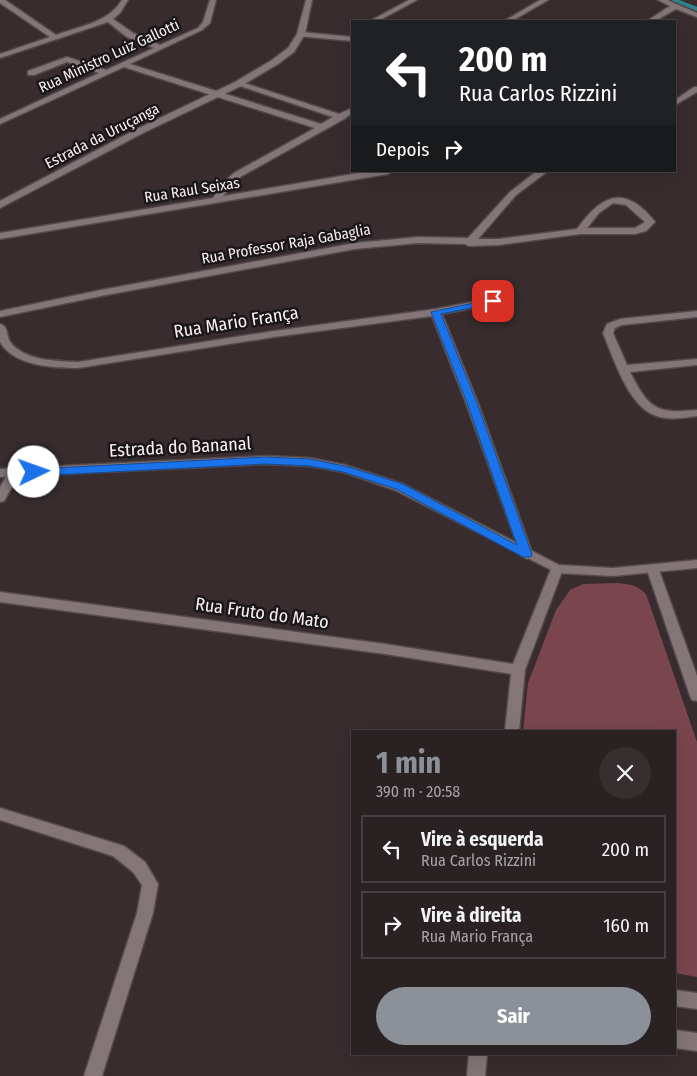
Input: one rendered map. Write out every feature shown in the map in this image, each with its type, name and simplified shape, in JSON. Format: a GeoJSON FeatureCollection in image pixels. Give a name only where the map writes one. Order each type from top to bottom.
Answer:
{"type":"FeatureCollection","features":[{"type":"Feature","properties":{"kind":"street"},"geometry":{"type":"LineString","coordinates":[[0,0],[55,37]]}},
{"type":"Feature","properties":{"kind":"street"},"geometry":{"type":"LineString","coordinates":[[0,56],[109,19],[118,12],[125,0]]}},
{"type":"Feature","properties":{"kind":"street","name":"Rua Ministro Luiz Gallotti"},"geometry":{"type":"LineString","coordinates":[[0,122],[200,29],[206,23],[213,0]]}},
{"type":"Feature","properties":{"kind":"street","name":"Estrada da Uruçanga"},"geometry":{"type":"LineString","coordinates":[[0,204],[238,84],[284,56],[291,50],[300,34],[309,0]]}},
{"type":"Feature","properties":{"kind":"street"},"geometry":{"type":"LineString","coordinates":[[375,20],[414,0]]}},
{"type":"Feature","properties":{"kind":"street"},"geometry":{"type":"LineString","coordinates":[[509,20],[545,0]]}},
{"type":"Feature","properties":{"kind":"street"},"geometry":{"type":"LineString","coordinates":[[661,0],[697,15]]}},
{"type":"Feature","properties":{"kind":"street"},"geometry":{"type":"LineString","coordinates":[[652,20],[675,6]]}},
{"type":"Feature","properties":{"kind":"street"},"geometry":{"type":"LineString","coordinates":[[109,19],[130,35],[161,48]]}},
{"type":"Feature","properties":{"kind":"street"},"geometry":{"type":"LineString","coordinates":[[344,36],[351,32]]}},
{"type":"Feature","properties":{"kind":"street"},"geometry":{"type":"LineString","coordinates":[[300,34],[344,36],[351,39]]}},
{"type":"Feature","properties":{"kind":"street"},"geometry":{"type":"LineString","coordinates":[[30,73],[67,59],[107,73]]}},
{"type":"Feature","properties":{"kind":"street"},"geometry":{"type":"LineString","coordinates":[[124,65],[321,127]]}},
{"type":"Feature","properties":{"kind":"street"},"geometry":{"type":"LineString","coordinates":[[238,84],[340,117]]}},
{"type":"Feature","properties":{"kind":"street"},"geometry":{"type":"LineString","coordinates":[[228,89],[330,122]]}},
{"type":"Feature","properties":{"kind":"street"},"geometry":{"type":"LineString","coordinates":[[676,102],[697,90]]}},
{"type":"Feature","properties":{"kind":"street"},"geometry":{"type":"LineString","coordinates":[[216,200],[227,184],[237,176],[351,111]]}},
{"type":"Feature","properties":{"kind":"street","name":"Rua Raul Seixas"},"geometry":{"type":"LineString","coordinates":[[0,236],[382,172]]}},
{"type":"Feature","properties":{"kind":"street"},"geometry":{"type":"LineString","coordinates":[[469,243],[510,196],[542,172]]}},
{"type":"Feature","properties":{"kind":"street","name":"Rua Professor Raja Gabaglia"},"geometry":{"type":"LineString","coordinates":[[0,314],[101,292],[355,246],[418,240],[469,243],[499,242],[580,231],[635,231],[643,229],[650,222],[633,204],[617,201],[606,202],[597,207],[580,231]]}},
{"type":"Feature","properties":{"kind":"street","name":"Rua Mario França"},"geometry":{"type":"LineString","coordinates":[[0,327],[7,345],[32,359],[56,365],[78,364],[274,334],[436,312],[493,301]]}},
{"type":"Feature","properties":{"kind":"street"},"geometry":{"type":"LineString","coordinates":[[436,312],[472,403],[527,554]]}},
{"type":"Feature","properties":{"kind":"street"},"geometry":{"type":"LineString","coordinates":[[697,314],[620,322],[611,326],[608,333],[624,369],[644,402],[656,413],[673,415],[697,413]]}},
{"type":"Feature","properties":{"kind":"street"},"geometry":{"type":"LineString","coordinates":[[624,369],[697,362]]}},
{"type":"Feature","properties":{"kind":"street","name":"Estrada do Bananal"},"geometry":{"type":"LineString","coordinates":[[0,473],[265,460],[310,462],[345,469],[399,487],[557,569],[613,572],[654,570],[697,564]]}},
{"type":"Feature","properties":{"kind":"street"},"geometry":{"type":"LineString","coordinates":[[0,498],[14,473]]}},
{"type":"Feature","properties":{"kind":"street"},"geometry":{"type":"LineString","coordinates":[[512,730],[518,670],[557,569]]}},
{"type":"Feature","properties":{"kind":"street"},"geometry":{"type":"LineString","coordinates":[[654,570],[697,696]]}},
{"type":"Feature","properties":{"kind":"street","name":"Rua Fruto do Mato"},"geometry":{"type":"LineString","coordinates":[[0,597],[375,648],[518,670]]}},
{"type":"Feature","properties":{"kind":"street"},"geometry":{"type":"LineString","coordinates":[[0,814],[118,851],[139,867],[150,884],[145,913],[93,1076]]}},
{"type":"Feature","properties":{"kind":"street"},"geometry":{"type":"LineString","coordinates":[[676,998],[697,1001]]}},
{"type":"Feature","properties":{"kind":"street"},"geometry":{"type":"LineString","coordinates":[[676,1039],[697,1042]]}},
{"type":"Feature","properties":{"kind":"street"},"geometry":{"type":"LineString","coordinates":[[476,1076],[478,1055]]}},
{"type":"Feature","properties":{"kind":"shaded area"},"geometry":{"type":"Polygon","coordinates":[[[617,583],[636,587],[646,594],[697,742],[697,977],[676,973],[676,730],[523,730],[528,683],[556,610],[570,590],[583,584],[617,583]]]}},
{"type":"Feature","properties":{"kind":"waterway"},"geometry":{"type":"LineString","coordinates":[[674,0],[697,9]]}},
{"type":"Feature","properties":{"kind":"route"},"geometry":{"type":"LineString","coordinates":[[34,472],[265,460],[310,462],[345,469],[399,487],[527,554],[472,403],[436,312],[493,301]]}}]}
